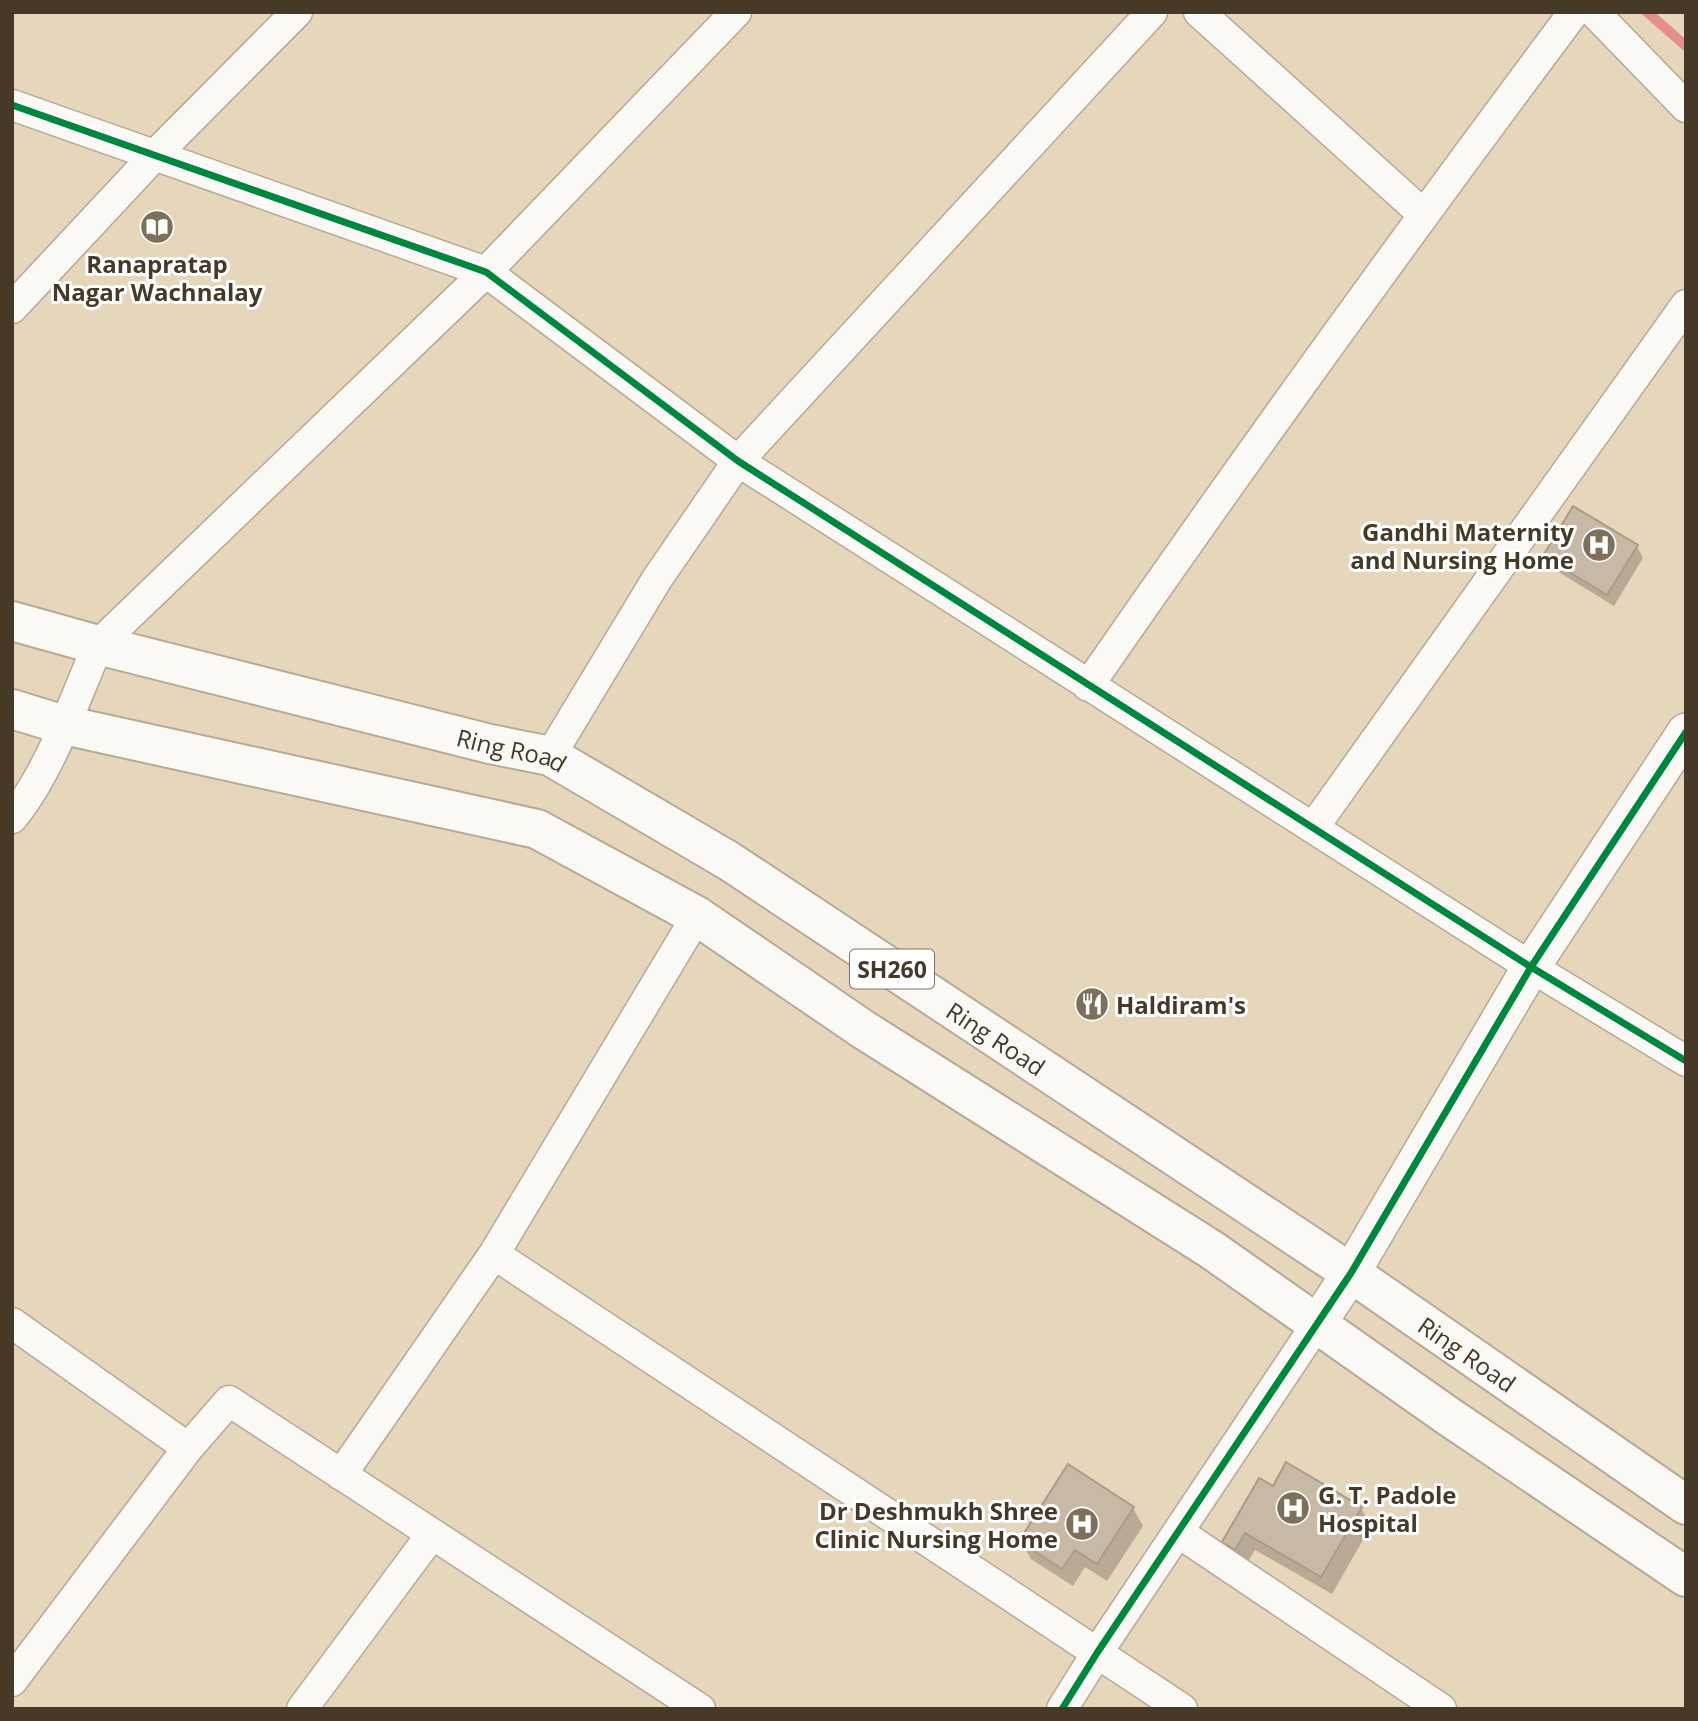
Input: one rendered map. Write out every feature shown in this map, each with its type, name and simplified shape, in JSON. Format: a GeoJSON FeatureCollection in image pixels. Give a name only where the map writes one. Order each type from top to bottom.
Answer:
{"type":"FeatureCollection","features":[{"type":"Feature","properties":{"kind":"main road","name":"Ring Road"},"geometry":{"type":"LineString","coordinates":[[12,621],[490,744],[550,756],[729,861],[1351,1273],[1686,1505]]}},
{"type":"Feature","properties":{"kind":"main road","name":"SH260"},"geometry":{"type":"LineString","coordinates":[[12,709],[64,725],[537,829],[697,916],[864,1030],[1212,1250],[1686,1577]]}},
{"type":"Feature","properties":{"kind":"street"},"geometry":{"type":"LineString","coordinates":[[12,308],[155,155],[297,12]]}},
{"type":"Feature","properties":{"kind":"street"},"geometry":{"type":"LineString","coordinates":[[12,818],[26,802],[64,725],[98,645],[486,272],[736,12]]}},
{"type":"Feature","properties":{"kind":"street"},"geometry":{"type":"LineString","coordinates":[[550,756],[657,579],[738,461],[1152,12]]}},
{"type":"Feature","properties":{"kind":"street"},"geometry":{"type":"LineString","coordinates":[[1199,12],[1423,214]]}},
{"type":"Feature","properties":{"kind":"street"},"geometry":{"type":"LineString","coordinates":[[1088,686],[1220,495],[1423,214],[1574,12]]}},
{"type":"Feature","properties":{"kind":"street"},"geometry":{"type":"LineString","coordinates":[[1594,12],[1686,107]]}},
{"type":"Feature","properties":{"kind":"street"},"geometry":{"type":"LineString","coordinates":[[12,106],[486,272],[738,461],[1531,967],[1686,1062]]}},
{"type":"Feature","properties":{"kind":"street"},"geometry":{"type":"LineString","coordinates":[[1313,828],[1686,305]]}},
{"type":"Feature","properties":{"kind":"street"},"geometry":{"type":"LineString","coordinates":[[1062,1709],[1351,1273],[1531,967],[1686,732]]}},
{"type":"Feature","properties":{"kind":"street"},"geometry":{"type":"LineString","coordinates":[[341,1475],[494,1254],[697,916]]}},
{"type":"Feature","properties":{"kind":"street"},"geometry":{"type":"LineString","coordinates":[[494,1254],[1182,1709]]}},
{"type":"Feature","properties":{"kind":"street"},"geometry":{"type":"LineString","coordinates":[[12,1324],[188,1448]]}},
{"type":"Feature","properties":{"kind":"street"},"geometry":{"type":"LineString","coordinates":[[12,1681],[188,1448],[229,1401],[700,1709]]}},
{"type":"Feature","properties":{"kind":"street"},"geometry":{"type":"LineString","coordinates":[[1178,1532],[1441,1709]]}},
{"type":"Feature","properties":{"kind":"street"},"geometry":{"type":"LineString","coordinates":[[302,1709],[432,1534]]}},
{"type":"Feature","properties":{"kind":"building"},"geometry":{"type":"Polygon","coordinates":[[[1573,506],[1638,545],[1607,595],[1543,556],[1573,506]]]}},
{"type":"Feature","properties":{"kind":"building"},"geometry":{"type":"Polygon","coordinates":[[[1286,1462],[1362,1507],[1321,1577],[1245,1533],[1235,1550],[1222,1542],[1259,1478],[1273,1486],[1286,1462]]]}},
{"type":"Feature","properties":{"kind":"building"},"geometry":{"type":"Polygon","coordinates":[[[1068,1464],[1134,1507],[1097,1564],[1075,1550],[1062,1569],[1019,1541],[1068,1464]]]}},
{"type":"Feature","properties":{"kind":"waterway"},"geometry":{"type":"LineString","coordinates":[[1647,12],[1686,46]]}},
{"type":"Feature","properties":{"kind":"cycle path"},"geometry":{"type":"LineString","coordinates":[[12,105],[486,272],[738,461],[1531,967],[1686,1061]]}},
{"type":"Feature","properties":{"kind":"cycle path"},"geometry":{"type":"LineString","coordinates":[[1062,1709],[1351,1273],[1531,967],[1686,732]]}},
{"type":"Feature","properties":{"kind":"place","name":"Ranapratap Nagar Wachnalay"},"geometry":{"type":"Point","coordinates":[157,227]}},
{"type":"Feature","properties":{"kind":"place","name":"Gandhi Maternity and Nursing Home"},"geometry":{"type":"Point","coordinates":[1599,545]}},
{"type":"Feature","properties":{"kind":"place","name":"Haldiram's"},"geometry":{"type":"Point","coordinates":[1092,1004]}},
{"type":"Feature","properties":{"kind":"place","name":"G. T. Padole Hospital"},"geometry":{"type":"Point","coordinates":[1293,1508]}},
{"type":"Feature","properties":{"kind":"place","name":"Dr Deshmukh Shree Clinic Nursing Home"},"geometry":{"type":"Point","coordinates":[1082,1524]}}]}
